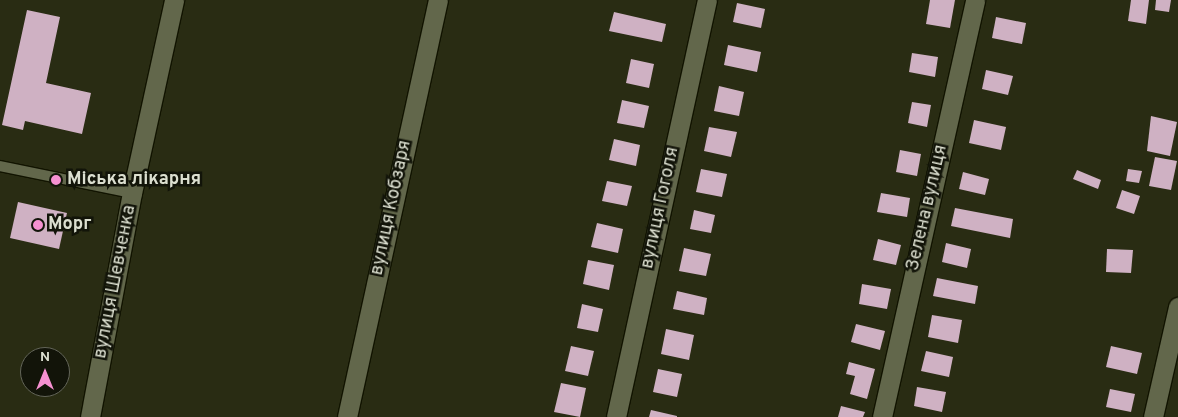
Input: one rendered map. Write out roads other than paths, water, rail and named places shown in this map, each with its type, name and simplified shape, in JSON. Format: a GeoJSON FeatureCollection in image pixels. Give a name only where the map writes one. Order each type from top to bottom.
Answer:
{"type":"FeatureCollection","features":[{"type":"Feature","properties":{"kind":"street","name":"вулиця Шевченка"},"geometry":{"type":"LineString","coordinates":[[90,417],[132,193],[174,0]]}},
{"type":"Feature","properties":{"kind":"street","name":"вулиця Кобзаря"},"geometry":{"type":"LineString","coordinates":[[346,417],[438,0]]}},
{"type":"Feature","properties":{"kind":"street","name":"вулиця Гоголя"},"geometry":{"type":"LineString","coordinates":[[616,417],[707,0]]}},
{"type":"Feature","properties":{"kind":"street","name":"Зелена вулиця"},"geometry":{"type":"LineString","coordinates":[[882,417],[975,0]]}},
{"type":"Feature","properties":{"kind":"street"},"geometry":{"type":"LineString","coordinates":[[1153,417],[1170,385],[1178,307]]}},
{"type":"Feature","properties":{"kind":"lane"},"geometry":{"type":"LineString","coordinates":[[0,166],[132,193]]}},
{"type":"Feature","properties":{"kind":"place","name":"Міська лікарня"},"geometry":{"type":"Point","coordinates":[56,180]}},
{"type":"Feature","properties":{"kind":"place","name":"Морг"},"geometry":{"type":"Point","coordinates":[38,225]}}]}
